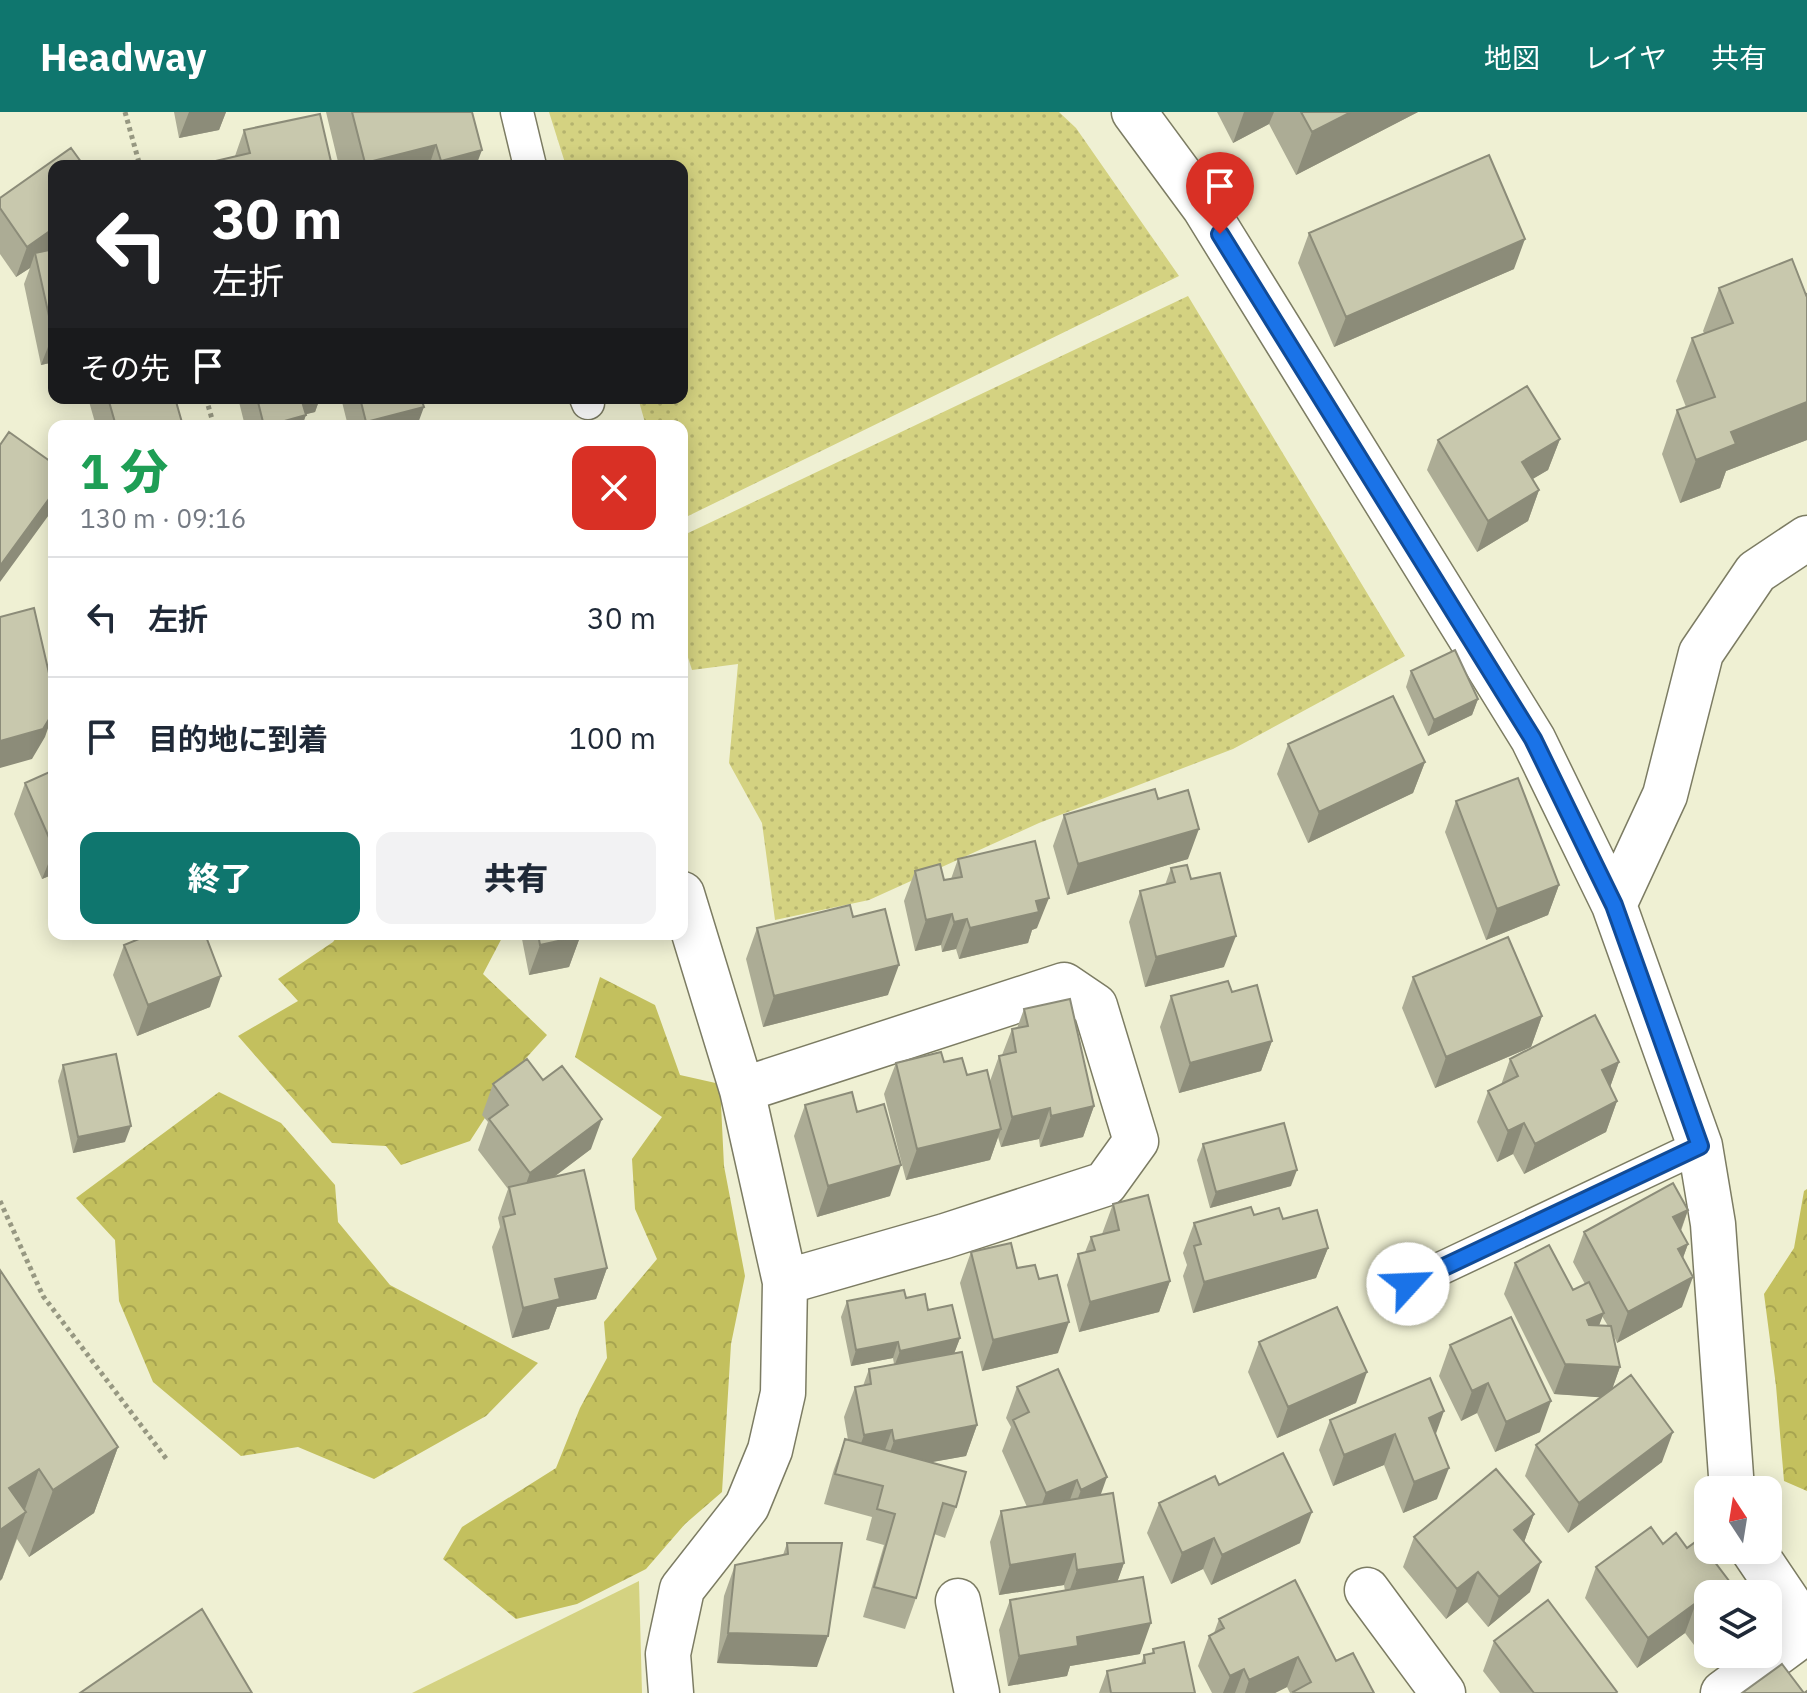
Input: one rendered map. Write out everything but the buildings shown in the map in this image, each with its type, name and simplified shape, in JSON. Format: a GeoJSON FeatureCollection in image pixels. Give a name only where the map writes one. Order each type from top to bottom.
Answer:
{"type":"FeatureCollection","features":[{"type":"Feature","properties":{"kind":"street"},"geometry":{"type":"LineString","coordinates":[[1134,112],[1204,207],[1533,739],[1614,905],[1700,1146],[1713,1224],[1731,1476]]}},
{"type":"Feature","properties":{"kind":"street"},"geometry":{"type":"LineString","coordinates":[[1614,905],[1665,795],[1701,653],[1756,572],[1807,538]]}},
{"type":"Feature","properties":{"kind":"street"},"geometry":{"type":"LineString","coordinates":[[671,1693],[668,1654],[682,1589],[747,1506],[770,1450],[783,1393],[785,1282],[742,1090],[688,914]]}},
{"type":"Feature","properties":{"kind":"street"},"geometry":{"type":"LineString","coordinates":[[742,1090],[1064,985],[1095,1006],[1136,1141],[1105,1184],[945,1236],[785,1282]]}},
{"type":"Feature","properties":{"kind":"street"},"geometry":{"type":"LineString","coordinates":[[1723,1693],[1807,1631],[1762,1564]]}},
{"type":"Feature","properties":{"kind":"street"},"geometry":{"type":"LineString","coordinates":[[1367,1590],[1443,1693]]}},
{"type":"Feature","properties":{"kind":"street"},"geometry":{"type":"LineString","coordinates":[[958,1601],[977,1693]]}},
{"type":"Feature","properties":{"kind":"lane"},"geometry":{"type":"LineString","coordinates":[[517,112],[529,160]]}},
{"type":"Feature","properties":{"kind":"lane"},"geometry":{"type":"LineString","coordinates":[[1408,1284],[1700,1146]]}},
{"type":"Feature","properties":{"kind":"path"},"geometry":{"type":"LineString","coordinates":[[125,112],[138,160]]}},
{"type":"Feature","properties":{"kind":"path"},"geometry":{"type":"LineString","coordinates":[[0,1201],[43,1296],[168,1461]]}},
{"type":"Feature","properties":{"kind":"shaded area"},"geometry":{"type":"Polygon","coordinates":[[[549,112],[1059,112],[1076,128],[1179,276],[688,516],[688,420],[644,420],[640,404],[688,404],[688,160],[564,160],[549,112]]]}},
{"type":"Feature","properties":{"kind":"shaded area"},"geometry":{"type":"Polygon","coordinates":[[[1188,296],[1405,656],[1233,749],[1039,823],[869,900],[775,920],[762,823],[729,763],[738,664],[692,670],[688,658],[688,533],[1188,296]]]}},
{"type":"Feature","properties":{"kind":"shaded area"},"geometry":{"type":"Polygon","coordinates":[[[639,1581],[642,1693],[412,1693],[639,1581]]]}},
{"type":"Feature","properties":{"kind":"green space"},"geometry":{"type":"Polygon","coordinates":[[[501,940],[483,974],[547,1035],[518,1067],[470,1141],[401,1165],[386,1146],[332,1143],[238,1036],[298,1001],[278,979],[333,942],[501,940]]]}},
{"type":"Feature","properties":{"kind":"green space"},"geometry":{"type":"Polygon","coordinates":[[[600,977],[655,1005],[680,1075],[720,1084],[724,1166],[745,1276],[731,1344],[722,1492],[685,1524],[646,1569],[577,1604],[516,1619],[443,1559],[462,1527],[556,1468],[580,1408],[607,1358],[604,1322],[657,1259],[635,1209],[632,1159],[662,1117],[575,1057],[600,977]]]}},
{"type":"Feature","properties":{"kind":"green space"},"geometry":{"type":"Polygon","coordinates":[[[219,1092],[281,1123],[335,1185],[338,1222],[390,1285],[538,1363],[486,1416],[374,1479],[298,1447],[241,1456],[153,1382],[119,1301],[115,1240],[76,1198],[219,1092]]]}},
{"type":"Feature","properties":{"kind":"green space"},"geometry":{"type":"Polygon","coordinates":[[[1807,1189],[1807,1491],[1784,1481],[1764,1294],[1794,1248],[1804,1191],[1807,1189]]]}},
{"type":"Feature","properties":{"kind":"route"},"geometry":{"type":"LineString","coordinates":[[1220,234],[1533,739],[1614,905],[1700,1146],[1408,1284]]}}]}
